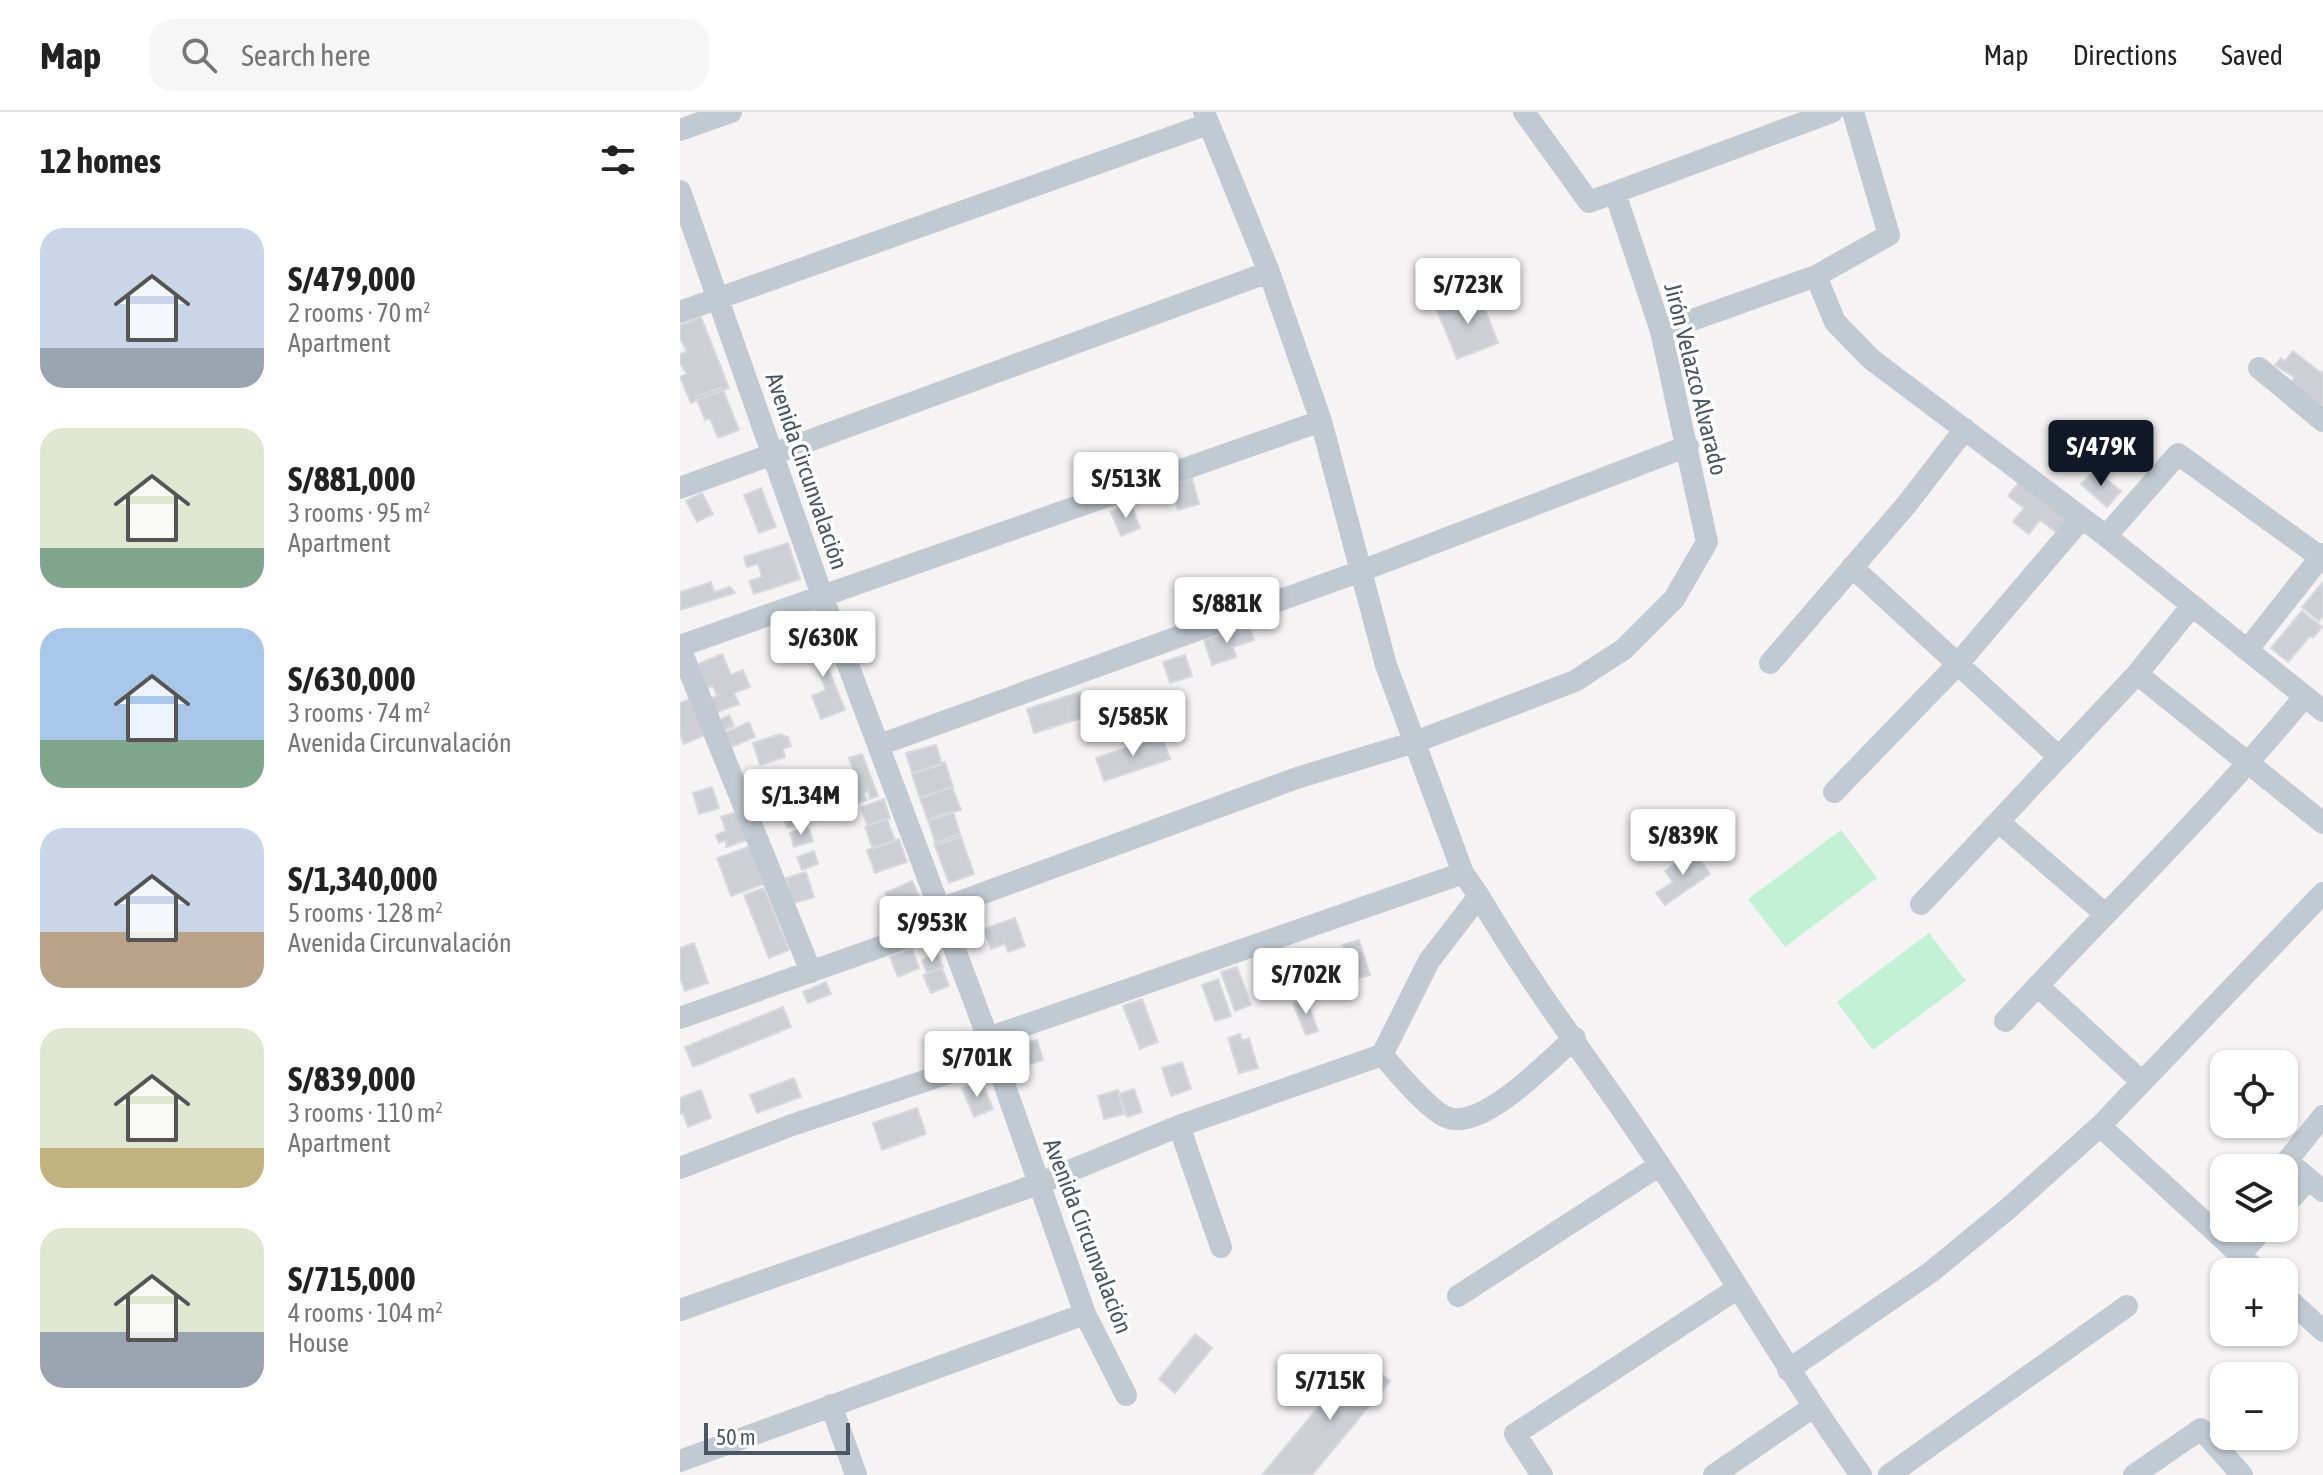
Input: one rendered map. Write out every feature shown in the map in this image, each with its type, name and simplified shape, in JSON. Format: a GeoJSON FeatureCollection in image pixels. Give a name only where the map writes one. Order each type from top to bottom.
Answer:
{"type":"FeatureCollection","features":[{"type":"Feature","properties":{"kind":"street"},"geometry":{"type":"LineString","coordinates":[[680,130],[731,112]]}},
{"type":"Feature","properties":{"kind":"street"},"geometry":{"type":"LineString","coordinates":[[1524,112],[1589,202],[1832,112]]}},
{"type":"Feature","properties":{"kind":"street"},"geometry":{"type":"LineString","coordinates":[[1661,331],[1816,276],[1889,235],[1853,112]]}},
{"type":"Feature","properties":{"kind":"street"},"geometry":{"type":"LineString","coordinates":[[680,312],[1206,118],[1269,272],[1321,421],[1386,665],[1463,873],[1518,962],[1575,1038],[1660,1165],[1788,1370],[1861,1475]]}},
{"type":"Feature","properties":{"kind":"street","name":"Avenida Circunvalación"},"geometry":{"type":"LineString","coordinates":[[680,191],[823,598],[991,1048],[1085,1314],[1126,1395]]}},
{"type":"Feature","properties":{"kind":"street","name":"Jirón Velazco Alvarado"},"geometry":{"type":"LineString","coordinates":[[681,1016],[811,972],[1283,783],[1415,742],[1575,681],[1624,649],[1674,599],[1689,578],[1707,542],[1661,331],[1615,193]]}},
{"type":"Feature","properties":{"kind":"street"},"geometry":{"type":"LineString","coordinates":[[680,488],[1269,272]]}},
{"type":"Feature","properties":{"kind":"street"},"geometry":{"type":"LineString","coordinates":[[1816,276],[1835,322],[1871,359],[2106,536],[2323,711]]}},
{"type":"Feature","properties":{"kind":"street"},"geometry":{"type":"LineString","coordinates":[[2259,368],[2323,421]]}},
{"type":"Feature","properties":{"kind":"street"},"geometry":{"type":"LineString","coordinates":[[811,972],[680,647],[1321,421]]}},
{"type":"Feature","properties":{"kind":"street"},"geometry":{"type":"LineString","coordinates":[[1770,663],[1907,504],[1965,429]]}},
{"type":"Feature","properties":{"kind":"street"},"geometry":{"type":"LineString","coordinates":[[879,745],[1361,571],[1688,446]]}},
{"type":"Feature","properties":{"kind":"street"},"geometry":{"type":"LineString","coordinates":[[2106,536],[2178,454],[2322,555],[2248,649]]}},
{"type":"Feature","properties":{"kind":"street"},"geometry":{"type":"LineString","coordinates":[[1834,792],[1956,666],[2082,518]]}},
{"type":"Feature","properties":{"kind":"street"},"geometry":{"type":"LineString","coordinates":[[1852,567],[1956,666],[2059,757]]}},
{"type":"Feature","properties":{"kind":"street"},"geometry":{"type":"LineString","coordinates":[[1921,904],[2137,674],[2191,607]]}},
{"type":"Feature","properties":{"kind":"street"},"geometry":{"type":"LineString","coordinates":[[2137,674],[2323,823]]}},
{"type":"Feature","properties":{"kind":"street"},"geometry":{"type":"LineString","coordinates":[[2005,1021],[2104,913],[2248,765],[2304,697]]}},
{"type":"Feature","properties":{"kind":"street"},"geometry":{"type":"LineString","coordinates":[[2000,823],[2104,913]]}},
{"type":"Feature","properties":{"kind":"street"},"geometry":{"type":"LineString","coordinates":[[680,1168],[991,1048],[1463,873]]}},
{"type":"Feature","properties":{"kind":"street"},"geometry":{"type":"LineString","coordinates":[[1788,1370],[1931,1272],[2100,1126],[2323,893]]}},
{"type":"Feature","properties":{"kind":"street"},"geometry":{"type":"LineString","coordinates":[[680,1310],[1038,1184],[1179,1126],[1382,1055],[1429,961],[1479,896]]}},
{"type":"Feature","properties":{"kind":"street"},"geometry":{"type":"LineString","coordinates":[[2038,986],[2142,1082]]}},
{"type":"Feature","properties":{"kind":"street"},"geometry":{"type":"LineString","coordinates":[[1382,1055],[1437,1111],[1449,1119],[1468,1118],[1491,1109],[1575,1038]]}},
{"type":"Feature","properties":{"kind":"street"},"geometry":{"type":"LineString","coordinates":[[2298,1197],[2316,1185],[2287,1161],[2323,1116]]}},
{"type":"Feature","properties":{"kind":"street"},"geometry":{"type":"LineString","coordinates":[[1179,1126],[1221,1247]]}},
{"type":"Feature","properties":{"kind":"street"},"geometry":{"type":"LineString","coordinates":[[2100,1126],[2243,1258]]}},
{"type":"Feature","properties":{"kind":"street"},"geometry":{"type":"LineString","coordinates":[[1458,1296],[1660,1165]]}},
{"type":"Feature","properties":{"kind":"street"},"geometry":{"type":"LineString","coordinates":[[2240,1255],[2252,1242]]}},
{"type":"Feature","properties":{"kind":"street"},"geometry":{"type":"LineString","coordinates":[[1542,1475],[1515,1434],[1738,1288]]}},
{"type":"Feature","properties":{"kind":"street"},"geometry":{"type":"LineString","coordinates":[[1889,1475],[2127,1306]]}},
{"type":"Feature","properties":{"kind":"street"},"geometry":{"type":"LineString","coordinates":[[2298,1308],[2323,1331]]}},
{"type":"Feature","properties":{"kind":"street"},"geometry":{"type":"LineString","coordinates":[[680,1461],[1085,1314]]}},
{"type":"Feature","properties":{"kind":"street"},"geometry":{"type":"LineString","coordinates":[[831,1405],[856,1475]]}},
{"type":"Feature","properties":{"kind":"street"},"geometry":{"type":"LineString","coordinates":[[1714,1475],[1813,1407]]}},
{"type":"Feature","properties":{"kind":"street"},"geometry":{"type":"LineString","coordinates":[[2134,1475],[2201,1429],[2242,1475]]}},
{"type":"Feature","properties":{"kind":"green space"},"geometry":{"type":"Polygon","coordinates":[[[1841,830],[1877,878],[1785,947],[1748,899],[1841,830]]]}},
{"type":"Feature","properties":{"kind":"green space"},"geometry":{"type":"Polygon","coordinates":[[[1929,933],[1966,981],[1873,1050],[1837,1002],[1929,933]]]}},
{"type":"Feature","properties":{"kind":"building"},"geometry":{"type":"Polygon","coordinates":[[[1479,294],[1498,343],[1457,359],[1437,310],[1479,294]]]}},
{"type":"Feature","properties":{"kind":"building"},"geometry":{"type":"Polygon","coordinates":[[[701,317],[729,388],[691,403],[680,377],[687,374],[680,364],[680,354],[687,351],[680,339],[680,325],[701,317]]]}},
{"type":"Feature","properties":{"kind":"building"},"geometry":{"type":"Polygon","coordinates":[[[2293,351],[2321,373],[2323,371],[2323,408],[2292,382],[2294,377],[2275,365],[2281,358],[2285,361],[2293,351]]]}},
{"type":"Feature","properties":{"kind":"building"},"geometry":{"type":"Polygon","coordinates":[[[722,387],[739,430],[718,438],[710,418],[705,420],[696,397],[722,387]]]}},
{"type":"Feature","properties":{"kind":"building"},"geometry":{"type":"Polygon","coordinates":[[[2095,470],[2121,491],[2107,507],[2081,484],[2095,470]]]}},
{"type":"Feature","properties":{"kind":"building"},"geometry":{"type":"Polygon","coordinates":[[[1192,478],[1199,504],[1178,510],[1171,485],[1192,478]]]}},
{"type":"Feature","properties":{"kind":"building"},"geometry":{"type":"Polygon","coordinates":[[[2020,481],[2071,520],[2060,535],[2040,520],[2029,534],[2013,522],[2024,508],[2008,496],[2020,481]]]}},
{"type":"Feature","properties":{"kind":"building"},"geometry":{"type":"Polygon","coordinates":[[[761,488],[776,527],[759,533],[744,495],[761,488]]]}},
{"type":"Feature","properties":{"kind":"building"},"geometry":{"type":"Polygon","coordinates":[[[702,493],[713,514],[697,522],[686,501],[702,493]]]}},
{"type":"Feature","properties":{"kind":"building"},"geometry":{"type":"Polygon","coordinates":[[[1131,504],[1140,528],[1121,536],[1111,512],[1131,504]]]}},
{"type":"Feature","properties":{"kind":"building"},"geometry":{"type":"Polygon","coordinates":[[[788,543],[800,579],[754,594],[749,581],[762,577],[758,564],[747,567],[744,557],[788,543]]]}},
{"type":"Feature","properties":{"kind":"building"},"geometry":{"type":"Polygon","coordinates":[[[711,582],[714,592],[730,587],[735,593],[680,610],[680,592],[711,582]]]}},
{"type":"Feature","properties":{"kind":"building"},"geometry":{"type":"Polygon","coordinates":[[[2323,582],[2323,616],[2319,621],[2302,607],[2323,582]]]}},
{"type":"Feature","properties":{"kind":"building"},"geometry":{"type":"Polygon","coordinates":[[[2302,611],[2322,627],[2288,662],[2271,648],[2302,611]]]}},
{"type":"Feature","properties":{"kind":"building"},"geometry":{"type":"Polygon","coordinates":[[[810,623],[845,710],[821,719],[812,696],[826,690],[801,627],[810,623]]]}},
{"type":"Feature","properties":{"kind":"building"},"geometry":{"type":"Polygon","coordinates":[[[1249,626],[1254,640],[1233,647],[1236,657],[1212,665],[1204,640],[1249,626]]]}},
{"type":"Feature","properties":{"kind":"building"},"geometry":{"type":"Polygon","coordinates":[[[722,654],[731,675],[743,670],[750,687],[734,693],[739,704],[716,713],[711,698],[717,696],[713,686],[707,688],[698,664],[722,654]]]}},
{"type":"Feature","properties":{"kind":"building"},"geometry":{"type":"Polygon","coordinates":[[[1185,655],[1192,676],[1170,683],[1163,662],[1185,655]]]}},
{"type":"Feature","properties":{"kind":"building"},"geometry":{"type":"Polygon","coordinates":[[[1080,692],[1088,716],[1034,733],[1027,709],[1080,692]]]}},
{"type":"Feature","properties":{"kind":"building"},"geometry":{"type":"Polygon","coordinates":[[[689,699],[705,735],[684,744],[680,734],[680,703],[689,699]]]}},
{"type":"Feature","properties":{"kind":"building"},"geometry":{"type":"Polygon","coordinates":[[[729,715],[734,726],[725,730],[720,720],[729,715]]]}},
{"type":"Feature","properties":{"kind":"building"},"geometry":{"type":"Polygon","coordinates":[[[749,722],[755,737],[731,747],[725,733],[749,722]]]}},
{"type":"Feature","properties":{"kind":"building"},"geometry":{"type":"Polygon","coordinates":[[[780,734],[788,737],[791,746],[783,749],[785,757],[760,765],[753,743],[780,734]]]}},
{"type":"Feature","properties":{"kind":"building"},"geometry":{"type":"Polygon","coordinates":[[[1162,736],[1170,759],[1104,781],[1096,758],[1162,736]]]}},
{"type":"Feature","properties":{"kind":"building"},"geometry":{"type":"Polygon","coordinates":[[[936,745],[942,765],[912,773],[906,753],[936,745]]]}},
{"type":"Feature","properties":{"kind":"building"},"geometry":{"type":"Polygon","coordinates":[[[862,754],[878,796],[870,799],[868,791],[864,794],[867,800],[854,805],[847,785],[857,781],[849,758],[862,754]]]}},
{"type":"Feature","properties":{"kind":"building"},"geometry":{"type":"Polygon","coordinates":[[[945,762],[953,787],[920,798],[912,774],[945,762]]]}},
{"type":"Feature","properties":{"kind":"building"},"geometry":{"type":"Polygon","coordinates":[[[712,787],[719,808],[699,814],[693,793],[712,787]]]}},
{"type":"Feature","properties":{"kind":"building"},"geometry":{"type":"Polygon","coordinates":[[[952,787],[961,810],[928,821],[920,798],[952,787]]]}},
{"type":"Feature","properties":{"kind":"building"},"geometry":{"type":"Polygon","coordinates":[[[884,799],[890,818],[867,825],[861,807],[884,799]]]}},
{"type":"Feature","properties":{"kind":"building"},"geometry":{"type":"Polygon","coordinates":[[[799,804],[804,822],[787,828],[781,810],[799,804]]]}},
{"type":"Feature","properties":{"kind":"building"},"geometry":{"type":"Polygon","coordinates":[[[953,811],[961,837],[936,845],[928,819],[953,811]]]}},
{"type":"Feature","properties":{"kind":"building"},"geometry":{"type":"Polygon","coordinates":[[[737,812],[747,840],[726,847],[726,840],[719,843],[716,835],[726,831],[721,817],[737,812]]]}},
{"type":"Feature","properties":{"kind":"building"},"geometry":{"type":"Polygon","coordinates":[[[887,819],[895,841],[873,849],[865,827],[887,819]]]}},
{"type":"Feature","properties":{"kind":"building"},"geometry":{"type":"Polygon","coordinates":[[[808,827],[813,841],[794,847],[790,833],[808,827]]]}},
{"type":"Feature","properties":{"kind":"building"},"geometry":{"type":"Polygon","coordinates":[[[960,834],[974,874],[949,883],[934,843],[960,834]]]}},
{"type":"Feature","properties":{"kind":"building"},"geometry":{"type":"Polygon","coordinates":[[[899,839],[907,862],[875,873],[867,850],[899,839]]]}},
{"type":"Feature","properties":{"kind":"building"},"geometry":{"type":"Polygon","coordinates":[[[751,846],[764,884],[731,896],[717,858],[751,846]]]}},
{"type":"Feature","properties":{"kind":"building"},"geometry":{"type":"Polygon","coordinates":[[[814,851],[818,864],[802,870],[797,857],[814,851]]]}},
{"type":"Feature","properties":{"kind":"building"},"geometry":{"type":"Polygon","coordinates":[[[1694,851],[1710,874],[1665,905],[1656,893],[1673,882],[1665,871],[1694,851]]]}},
{"type":"Feature","properties":{"kind":"building"},"geometry":{"type":"Polygon","coordinates":[[[806,872],[814,897],[794,903],[786,878],[806,872]]]}},
{"type":"Feature","properties":{"kind":"building"},"geometry":{"type":"Polygon","coordinates":[[[912,881],[922,903],[895,915],[885,893],[912,881]]]}},
{"type":"Feature","properties":{"kind":"building"},"geometry":{"type":"Polygon","coordinates":[[[764,888],[789,950],[769,958],[744,895],[764,888]]]}},
{"type":"Feature","properties":{"kind":"building"},"geometry":{"type":"Polygon","coordinates":[[[1015,918],[1025,946],[1008,952],[1005,944],[991,949],[984,929],[1015,918]]]}},
{"type":"Feature","properties":{"kind":"building"},"geometry":{"type":"Polygon","coordinates":[[[1359,940],[1370,975],[1355,979],[1343,945],[1359,940]]]}},
{"type":"Feature","properties":{"kind":"building"},"geometry":{"type":"Polygon","coordinates":[[[694,943],[708,983],[685,991],[680,978],[680,948],[694,943]]]}},
{"type":"Feature","properties":{"kind":"building"},"geometry":{"type":"Polygon","coordinates":[[[912,949],[919,968],[898,977],[890,957],[912,949]]]}},
{"type":"Feature","properties":{"kind":"building"},"geometry":{"type":"Polygon","coordinates":[[[938,954],[943,967],[927,973],[922,960],[938,954]]]}},
{"type":"Feature","properties":{"kind":"building"},"geometry":{"type":"Polygon","coordinates":[[[1237,967],[1251,1005],[1235,1011],[1221,972],[1237,967]]]}},
{"type":"Feature","properties":{"kind":"building"},"geometry":{"type":"Polygon","coordinates":[[[942,968],[949,986],[931,993],[923,975],[942,968]]]}},
{"type":"Feature","properties":{"kind":"building"},"geometry":{"type":"Polygon","coordinates":[[[1218,979],[1231,1016],[1215,1021],[1202,985],[1218,979]]]}},
{"type":"Feature","properties":{"kind":"building"},"geometry":{"type":"Polygon","coordinates":[[[826,982],[831,994],[808,1003],[803,992],[826,982]]]}},
{"type":"Feature","properties":{"kind":"building"},"geometry":{"type":"Polygon","coordinates":[[[1306,998],[1318,1031],[1306,1035],[1293,1003],[1306,998]]]}},
{"type":"Feature","properties":{"kind":"building"},"geometry":{"type":"Polygon","coordinates":[[[1142,999],[1158,1042],[1140,1049],[1123,1006],[1142,999]]]}},
{"type":"Feature","properties":{"kind":"building"},"geometry":{"type":"Polygon","coordinates":[[[783,1007],[791,1027],[693,1067],[685,1047],[783,1007]]]}},
{"type":"Feature","properties":{"kind":"building"},"geometry":{"type":"Polygon","coordinates":[[[1240,1034],[1242,1041],[1249,1038],[1258,1068],[1239,1073],[1228,1038],[1240,1034]]]}},
{"type":"Feature","properties":{"kind":"building"},"geometry":{"type":"Polygon","coordinates":[[[1037,1040],[1043,1060],[1026,1065],[1021,1044],[1037,1040]]]}},
{"type":"Feature","properties":{"kind":"building"},"geometry":{"type":"Polygon","coordinates":[[[1182,1062],[1191,1089],[1171,1096],[1162,1068],[1182,1062]]]}},
{"type":"Feature","properties":{"kind":"building"},"geometry":{"type":"Polygon","coordinates":[[[794,1078],[801,1097],[757,1113],[750,1095],[794,1078]]]}},
{"type":"Feature","properties":{"kind":"building"},"geometry":{"type":"Polygon","coordinates":[[[981,1081],[993,1109],[974,1117],[962,1088],[981,1081]]]}},
{"type":"Feature","properties":{"kind":"building"},"geometry":{"type":"Polygon","coordinates":[[[1134,1089],[1142,1112],[1127,1117],[1119,1094],[1134,1089]]]}},
{"type":"Feature","properties":{"kind":"building"},"geometry":{"type":"Polygon","coordinates":[[[701,1090],[711,1118],[688,1127],[683,1113],[680,1114],[680,1098],[701,1090]]]}},
{"type":"Feature","properties":{"kind":"building"},"geometry":{"type":"Polygon","coordinates":[[[1118,1090],[1124,1114],[1104,1119],[1098,1096],[1118,1090]]]}},
{"type":"Feature","properties":{"kind":"building"},"geometry":{"type":"Polygon","coordinates":[[[917,1108],[926,1134],[882,1150],[873,1123],[917,1108]]]}},
{"type":"Feature","properties":{"kind":"building"},"geometry":{"type":"Polygon","coordinates":[[[1195,1334],[1212,1348],[1175,1393],[1159,1379],[1195,1334]]]}},
{"type":"Feature","properties":{"kind":"building"},"geometry":{"type":"Polygon","coordinates":[[[1360,1357],[1390,1381],[1312,1475],[1262,1475],[1360,1357]]]}}]}
